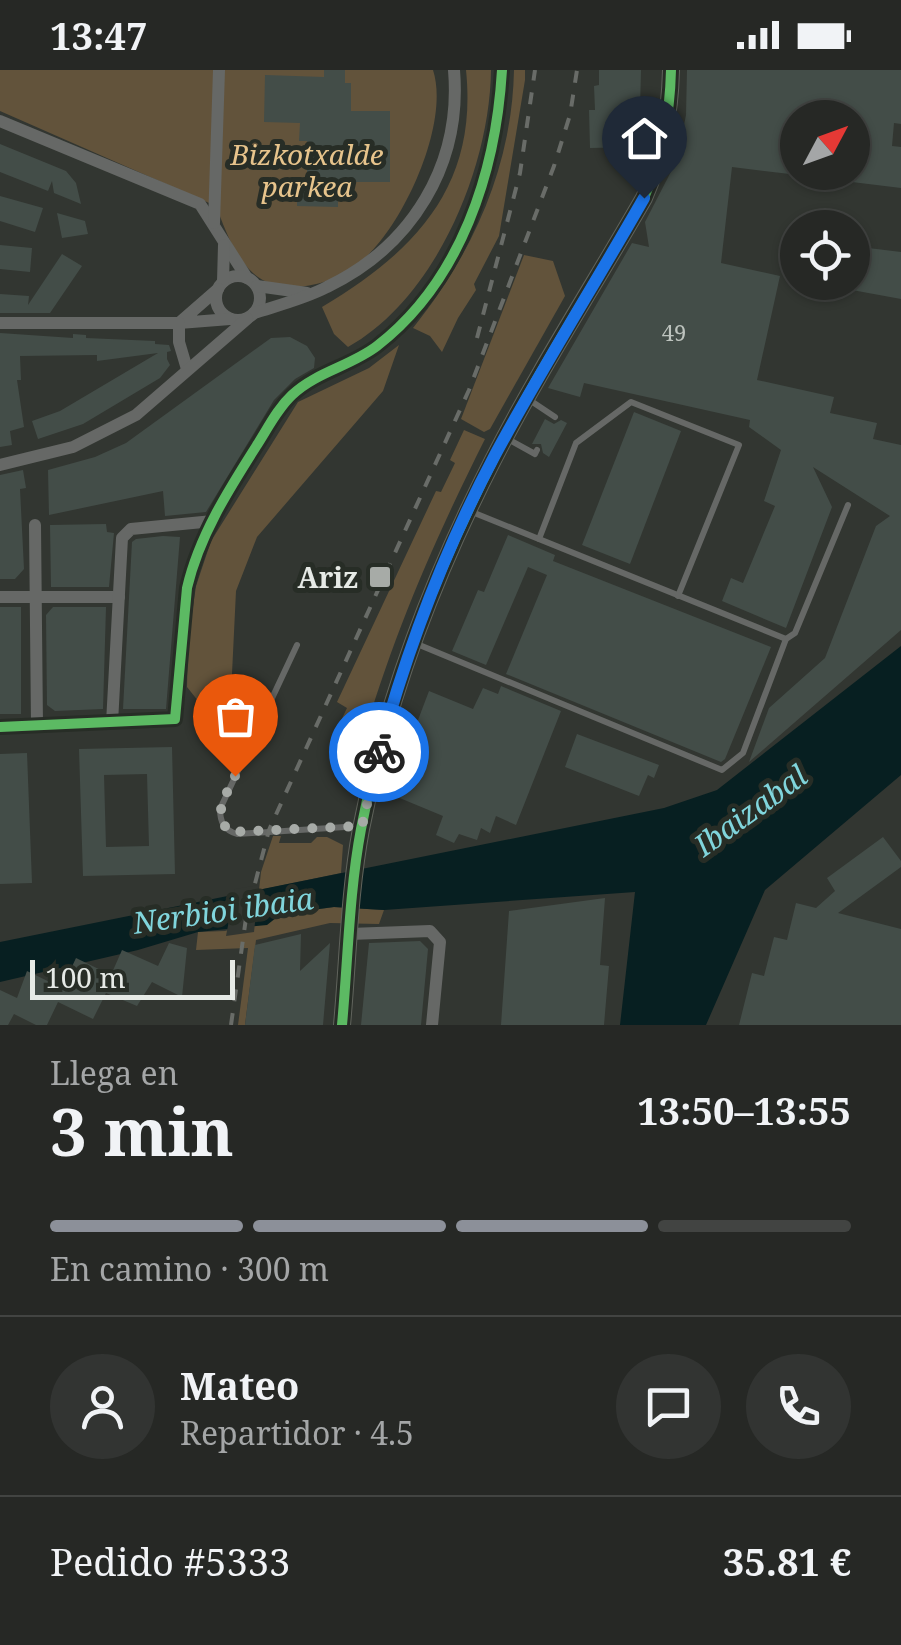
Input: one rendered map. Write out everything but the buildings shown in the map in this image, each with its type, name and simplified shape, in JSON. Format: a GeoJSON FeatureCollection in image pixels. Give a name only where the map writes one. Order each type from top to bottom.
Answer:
{"type":"FeatureCollection","features":[{"type":"Feature","properties":{"kind":"street"},"geometry":{"type":"LineString","coordinates":[[214,223],[219,70]]}},
{"type":"Feature","properties":{"kind":"street"},"geometry":{"type":"LineString","coordinates":[[0,324],[231,319],[314,294],[348,276],[387,248],[425,201],[442,167],[452,132],[454,70]]}},
{"type":"Feature","properties":{"kind":"street"},"geometry":{"type":"LineString","coordinates":[[0,727],[175,719],[191,569],[228,491],[282,406],[312,381],[376,348],[435,282],[464,234],[484,183],[497,132],[502,70]]}},
{"type":"Feature","properties":{"kind":"street"},"geometry":{"type":"LineString","coordinates":[[342,1025],[357,853],[376,762],[412,642],[468,511],[505,437],[654,174],[668,113],[671,70]]}},
{"type":"Feature","properties":{"kind":"street"},"geometry":{"type":"LineString","coordinates":[[0,121],[200,204],[260,300],[250,316],[136,415],[73,447],[0,465]]}},
{"type":"Feature","properties":{"kind":"street"},"geometry":{"type":"LineString","coordinates":[[224,245],[216,304],[231,319]]}},
{"type":"Feature","properties":{"kind":"street"},"geometry":{"type":"LineString","coordinates":[[187,369],[179,342],[179,323],[234,276],[314,294]]}},
{"type":"Feature","properties":{"kind":"street"},"geometry":{"type":"LineString","coordinates":[[112,722],[122,538],[131,530],[213,521]]}},
{"type":"Feature","properties":{"kind":"street"},"geometry":{"type":"LineString","coordinates":[[35,525],[37,726]]}},
{"type":"Feature","properties":{"kind":"street"},"geometry":{"type":"LineString","coordinates":[[0,597],[119,597]]}},
{"type":"Feature","properties":{"kind":"street"},"geometry":{"type":"LineString","coordinates":[[351,930],[430,930],[440,942],[432,1025]]}},
{"type":"Feature","properties":{"kind":"lane"},"geometry":{"type":"LineString","coordinates":[[526,399],[556,416]]}},
{"type":"Feature","properties":{"kind":"lane"},"geometry":{"type":"LineString","coordinates":[[539,539],[576,443],[631,402],[667,416],[739,446],[678,596]]}},
{"type":"Feature","properties":{"kind":"lane"},"geometry":{"type":"LineString","coordinates":[[505,437],[536,454],[537,450]]}},
{"type":"Feature","properties":{"kind":"lane"},"geometry":{"type":"LineString","coordinates":[[412,642],[722,770],[743,753],[786,639],[795,633],[848,505]]}},
{"type":"Feature","properties":{"kind":"lane"},"geometry":{"type":"LineString","coordinates":[[468,511],[786,639]]}},
{"type":"Feature","properties":{"kind":"lane"},"geometry":{"type":"LineString","coordinates":[[297,645],[220,809],[220,819],[230,832],[237,834],[362,826]]}},
{"type":"Feature","properties":{"kind":"green space","name":"Bizkotxalde parkea"},"geometry":{"type":"Polygon","coordinates":[[[0,70],[433,70],[437,92],[430,143],[420,170],[409,196],[380,242],[341,275],[314,285],[284,287],[262,280],[240,259],[216,206],[0,111],[0,70]]]}},
{"type":"Feature","properties":{"kind":"green space"},"geometry":{"type":"Polygon","coordinates":[[[466,70],[491,70],[481,147],[469,187],[432,263],[407,297],[379,325],[348,347],[334,334],[322,307],[386,263],[434,211],[462,148],[467,111],[466,70]]]}},
{"type":"Feature","properties":{"kind":"green space"},"geometry":{"type":"Polygon","coordinates":[[[514,70],[525,70],[525,80],[499,236],[474,284],[476,290],[442,352],[430,336],[413,328],[454,270],[485,207],[506,141],[514,70]]]}},
{"type":"Feature","properties":{"kind":"green space"},"geometry":{"type":"Polygon","coordinates":[[[524,255],[553,261],[565,296],[490,429],[484,432],[461,419],[524,255]]]}},
{"type":"Feature","properties":{"kind":"green space"},"geometry":{"type":"Polygon","coordinates":[[[399,345],[383,391],[257,537],[236,591],[230,715],[210,716],[187,687],[188,641],[196,586],[211,541],[298,402],[369,368],[399,345]]]}},
{"type":"Feature","properties":{"kind":"green space"},"geometry":{"type":"Polygon","coordinates":[[[464,430],[485,439],[415,591],[360,749],[356,747],[359,739],[337,729],[347,708],[337,702],[436,491],[441,492],[455,463],[450,460],[464,430]]]}},
{"type":"Feature","properties":{"kind":"green space"},"geometry":{"type":"Polygon","coordinates":[[[273,836],[281,836],[279,843],[311,843],[317,837],[327,837],[343,845],[341,873],[259,890],[273,836]]]}},
{"type":"Feature","properties":{"kind":"green space"},"geometry":{"type":"Polygon","coordinates":[[[334,907],[384,910],[379,924],[330,923],[256,940],[245,1025],[238,1025],[248,948],[196,950],[198,932],[225,931],[281,914],[334,907]]]}},
{"type":"Feature","properties":{"kind":"water"},"geometry":{"type":"Polygon","coordinates":[[[901,646],[901,775],[765,890],[706,1025],[620,1025],[635,892],[384,910],[334,907],[281,914],[267,925],[198,932],[0,982],[0,942],[664,808],[717,790],[901,646]]]}},
{"type":"Feature","properties":{"kind":"pier"},"geometry":{"type":"Polygon","coordinates":[[[259,885],[254,932],[226,936],[235,889],[259,885]]]}},
{"type":"Feature","properties":{"kind":"railway"},"geometry":{"type":"LineString","coordinates":[[477,338],[520,173],[535,70]]}},
{"type":"Feature","properties":{"kind":"railway"},"geometry":{"type":"LineString","coordinates":[[231,1025],[246,918],[269,830],[469,390],[554,166],[570,115],[577,70]]}},
{"type":"Feature","properties":{"kind":"cycle path"},"geometry":{"type":"LineString","coordinates":[[0,727],[175,719],[187,588],[216,514],[287,400],[312,380],[377,346],[431,290],[452,257],[482,185],[492,147],[502,70]]}},
{"type":"Feature","properties":{"kind":"cycle path"},"geometry":{"type":"LineString","coordinates":[[342,1025],[357,853],[371,781],[398,686],[431,594],[493,460],[644,198],[664,136],[671,70]]}},
{"type":"Feature","properties":{"kind":"way so far"},"geometry":{"type":"LineString","coordinates":[[235,776],[220,809],[220,819],[230,832],[362,826],[379,752]]}},
{"type":"Feature","properties":{"kind":"place","name":"Ariz"},"geometry":{"type":"Point","coordinates":[380,577]}},
{"type":"Feature","properties":{"kind":"route"},"geometry":{"type":"LineString","coordinates":[[379,752],[412,642],[464,516],[548,360],[644,198]]}},
{"type":"Feature","properties":{"kind":"water label","name":"Ibaizabal"},"geometry":{"type":"Point","coordinates":[750,810]}},
{"type":"Feature","properties":{"kind":"water label","name":"Nerbioi ibaia"},"geometry":{"type":"Point","coordinates":[223,910]}}]}
